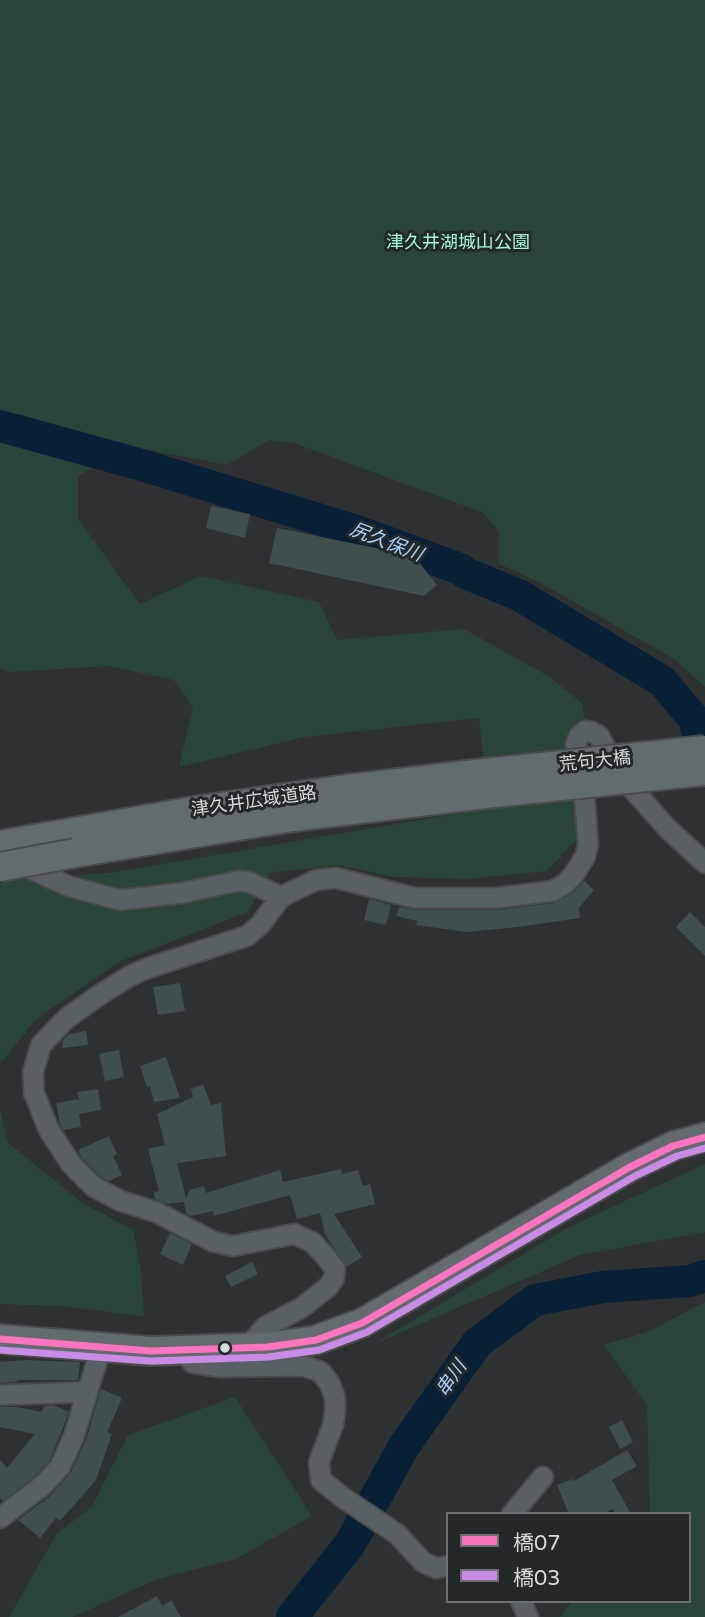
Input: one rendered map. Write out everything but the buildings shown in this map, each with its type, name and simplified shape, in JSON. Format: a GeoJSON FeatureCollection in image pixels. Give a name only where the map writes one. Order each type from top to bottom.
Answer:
{"type":"FeatureCollection","features":[{"type":"Feature","properties":{"kind":"main road","name":"荒句大橋"},"geometry":{"type":"LineString","coordinates":[[485,784],[705,750]]}},
{"type":"Feature","properties":{"kind":"main road","name":"荒句大橋"},"geometry":{"type":"LineString","coordinates":[[485,784],[705,771]]}},
{"type":"Feature","properties":{"kind":"main road","name":"津久井広域道路"},"geometry":{"type":"LineString","coordinates":[[13,843],[333,790],[485,784]]}},
{"type":"Feature","properties":{"kind":"main road","name":"津久井広域道路"},"geometry":{"type":"LineString","coordinates":[[0,867],[485,784]]}},
{"type":"Feature","properties":{"kind":"main road"},"geometry":{"type":"LineString","coordinates":[[0,1339],[101,1349],[183,1350],[247,1348],[307,1342],[334,1335],[362,1323],[629,1167],[673,1146],[705,1137]]}},
{"type":"Feature","properties":{"kind":"street"},"geometry":{"type":"LineString","coordinates":[[247,1348],[265,1327],[301,1308],[328,1287],[334,1278],[335,1269],[312,1242],[294,1234],[233,1246],[214,1242],[156,1212],[121,1201],[94,1187],[71,1164],[49,1130],[34,1093],[33,1072],[36,1056],[48,1038],[67,1018],[130,976],[247,936],[260,925],[281,897],[316,880],[335,878],[415,898],[495,898],[553,891],[574,874],[585,857],[588,845],[576,744],[579,736],[585,732],[599,736],[627,784],[667,828],[705,863]]}},
{"type":"Feature","properties":{"kind":"street"},"geometry":{"type":"LineString","coordinates":[[0,853],[68,886],[120,900],[182,894],[237,881],[249,882],[281,897]]}},
{"type":"Feature","properties":{"kind":"street"},"geometry":{"type":"LineString","coordinates":[[2,1513],[42,1486],[60,1467],[74,1436],[101,1349]]}},
{"type":"Feature","properties":{"kind":"street"},"geometry":{"type":"LineString","coordinates":[[183,1350],[193,1363],[212,1366],[304,1366],[321,1372],[330,1384],[335,1398],[333,1425],[321,1451],[321,1480],[397,1534],[423,1562],[436,1569],[446,1566]]}},
{"type":"Feature","properties":{"kind":"street"},"geometry":{"type":"LineString","coordinates":[[0,1395],[87,1392]]}},
{"type":"Feature","properties":{"kind":"street"},"geometry":{"type":"LineString","coordinates":[[514,1512],[543,1476]]}},
{"type":"Feature","properties":{"kind":"green space","name":"津久井湖城山公園"},"geometry":{"type":"Polygon","coordinates":[[[0,0],[705,0],[705,687],[674,659],[539,582],[499,564],[499,532],[484,513],[294,443],[269,440],[227,465],[134,447],[78,476],[78,519],[140,604],[201,576],[319,602],[337,640],[464,629],[548,676],[582,703],[595,797],[575,841],[547,871],[467,879],[394,877],[338,865],[270,873],[248,912],[121,961],[36,1019],[0,1064],[0,880],[110,873],[489,808],[479,718],[304,737],[179,767],[193,708],[174,680],[109,666],[9,672],[0,669],[0,0]]]}},
{"type":"Feature","properties":{"kind":"green space"},"geometry":{"type":"Polygon","coordinates":[[[0,1109],[8,1143],[84,1204],[133,1230],[141,1270],[144,1316],[61,1306],[0,1304],[0,1109]]]}},
{"type":"Feature","properties":{"kind":"green space"},"geometry":{"type":"Polygon","coordinates":[[[705,1164],[705,1232],[580,1255],[374,1344],[567,1228],[705,1164]]]}},
{"type":"Feature","properties":{"kind":"green space"},"geometry":{"type":"Polygon","coordinates":[[[705,1302],[705,1617],[560,1617],[570,1603],[691,1603],[691,1512],[650,1512],[647,1405],[604,1345],[647,1332],[705,1302]]]}},
{"type":"Feature","properties":{"kind":"green space"},"geometry":{"type":"Polygon","coordinates":[[[235,1397],[312,1516],[236,1559],[158,1579],[72,1617],[9,1617],[57,1533],[91,1508],[128,1435],[235,1397]]]}},
{"type":"Feature","properties":{"kind":"waterway","name":"尻久保川"},"geometry":{"type":"LineString","coordinates":[[0,426],[138,464],[354,530],[460,569],[519,595],[662,681],[694,719],[705,762]]}},
{"type":"Feature","properties":{"kind":"waterway","name":"串川"},"geometry":{"type":"LineString","coordinates":[[292,1617],[350,1544],[404,1446],[477,1343],[535,1300],[603,1287],[690,1281],[705,1276]]}},
{"type":"Feature","properties":{"kind":"transit line","name":"橋07"},"geometry":{"type":"LineString","coordinates":[[0,1339],[151,1351],[268,1347],[316,1340],[362,1323],[630,1167],[673,1146],[705,1137]]}},
{"type":"Feature","properties":{"kind":"transit line","name":"橋03"},"geometry":{"type":"LineString","coordinates":[[0,1350],[151,1361],[268,1357],[319,1350],[367,1332],[635,1176],[677,1156],[705,1148]]}}]}
